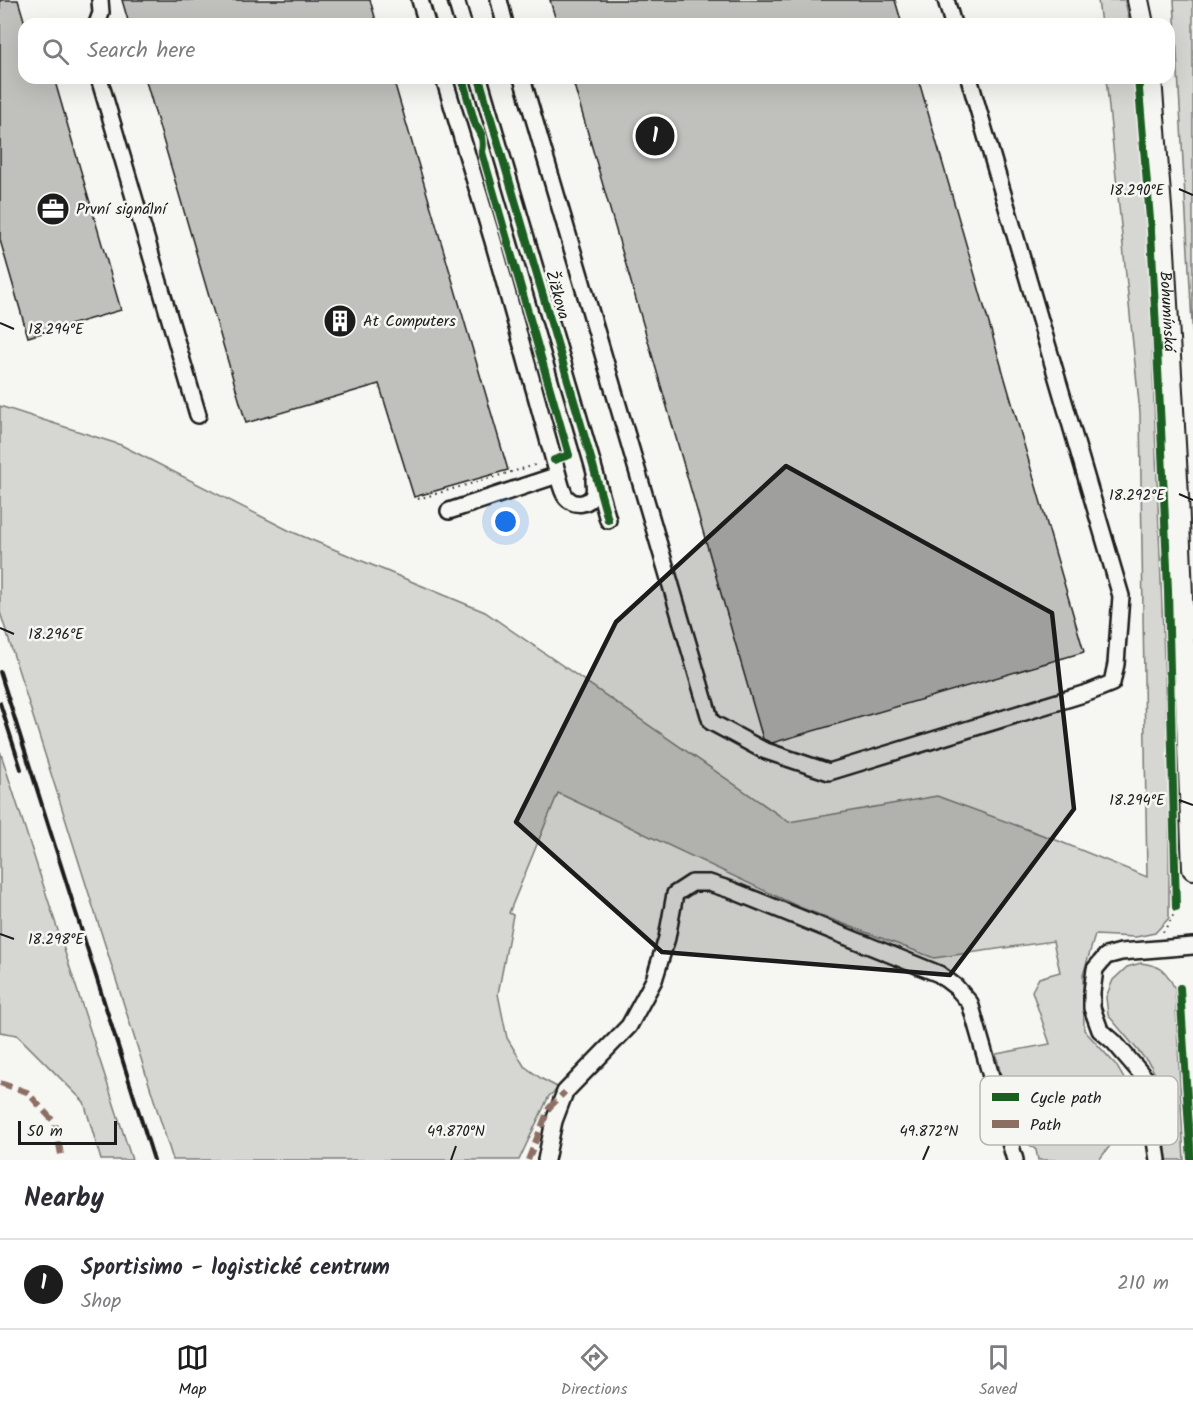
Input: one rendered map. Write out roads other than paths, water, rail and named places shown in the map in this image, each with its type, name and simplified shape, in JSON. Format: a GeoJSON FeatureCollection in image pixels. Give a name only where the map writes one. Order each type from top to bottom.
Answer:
{"type":"FeatureCollection","features":[{"type":"Feature","properties":{"kind":"main road"},"geometry":{"type":"LineString","coordinates":[[1138,0],[1142,18]]}},
{"type":"Feature","properties":{"kind":"main road"},"geometry":{"type":"LineString","coordinates":[[1147,0],[1148,18]]}},
{"type":"Feature","properties":{"kind":"main road","name":"Bohumínská"},"geometry":{"type":"LineString","coordinates":[[1151,84],[1164,246],[1178,496],[1193,869]]}},
{"type":"Feature","properties":{"kind":"street"},"geometry":{"type":"LineString","coordinates":[[99,18],[100,0]]}},
{"type":"Feature","properties":{"kind":"street"},"geometry":{"type":"LineString","coordinates":[[420,0],[425,18]]}},
{"type":"Feature","properties":{"kind":"street"},"geometry":{"type":"LineString","coordinates":[[456,0],[461,18]]}},
{"type":"Feature","properties":{"kind":"street"},"geometry":{"type":"LineString","coordinates":[[498,0],[503,18]]}},
{"type":"Feature","properties":{"kind":"street"},"geometry":{"type":"LineString","coordinates":[[946,0],[951,18]]}},
{"type":"Feature","properties":{"kind":"street"},"geometry":{"type":"LineString","coordinates":[[101,84],[198,415]]}},
{"type":"Feature","properties":{"kind":"street"},"geometry":{"type":"LineString","coordinates":[[446,84],[558,475],[568,499],[580,504],[594,493],[592,462]]}},
{"type":"Feature","properties":{"kind":"street","name":"Žižkova"},"geometry":{"type":"LineString","coordinates":[[481,84],[608,520]]}},
{"type":"Feature","properties":{"kind":"street"},"geometry":{"type":"LineString","coordinates":[[524,84],[711,722],[764,750],[829,772],[1090,692],[1112,683],[1116,664],[1121,596],[971,84]]}},
{"type":"Feature","properties":{"kind":"street"},"geometry":{"type":"LineString","coordinates":[[449,511],[558,475]]}},
{"type":"Feature","properties":{"kind":"street"},"geometry":{"type":"LineString","coordinates":[[546,1160],[554,1121],[565,1092],[629,1026],[654,980],[667,938],[675,894],[692,882],[709,883],[731,890],[939,974],[956,987],[970,1004],[991,1076]]}},
{"type":"Feature","properties":{"kind":"street"},"geometry":{"type":"LineString","coordinates":[[1143,1076],[1114,1042],[1100,1030],[1092,1008],[1095,969],[1106,956],[1121,952],[1193,946]]}},
{"type":"Feature","properties":{"kind":"street"},"geometry":{"type":"LineString","coordinates":[[1011,1145],[1015,1160]]}},
{"type":"Feature","properties":{"kind":"street"},"geometry":{"type":"LineString","coordinates":[[1156,1145],[1158,1160]]}},
{"type":"Feature","properties":{"kind":"railway"},"geometry":{"type":"LineString","coordinates":[[0,672],[154,1160]]}},
{"type":"Feature","properties":{"kind":"railway"},"geometry":{"type":"LineString","coordinates":[[0,703],[21,769]]}},
{"type":"Feature","properties":{"kind":"place","name":"Sportisimo - logistické centrum"},"geometry":{"type":"Point","coordinates":[655,136]}},
{"type":"Feature","properties":{"kind":"place","name":"První signální"},"geometry":{"type":"Point","coordinates":[53,209]}},
{"type":"Feature","properties":{"kind":"place","name":"At Computers"},"geometry":{"type":"Point","coordinates":[340,321]}}]}
